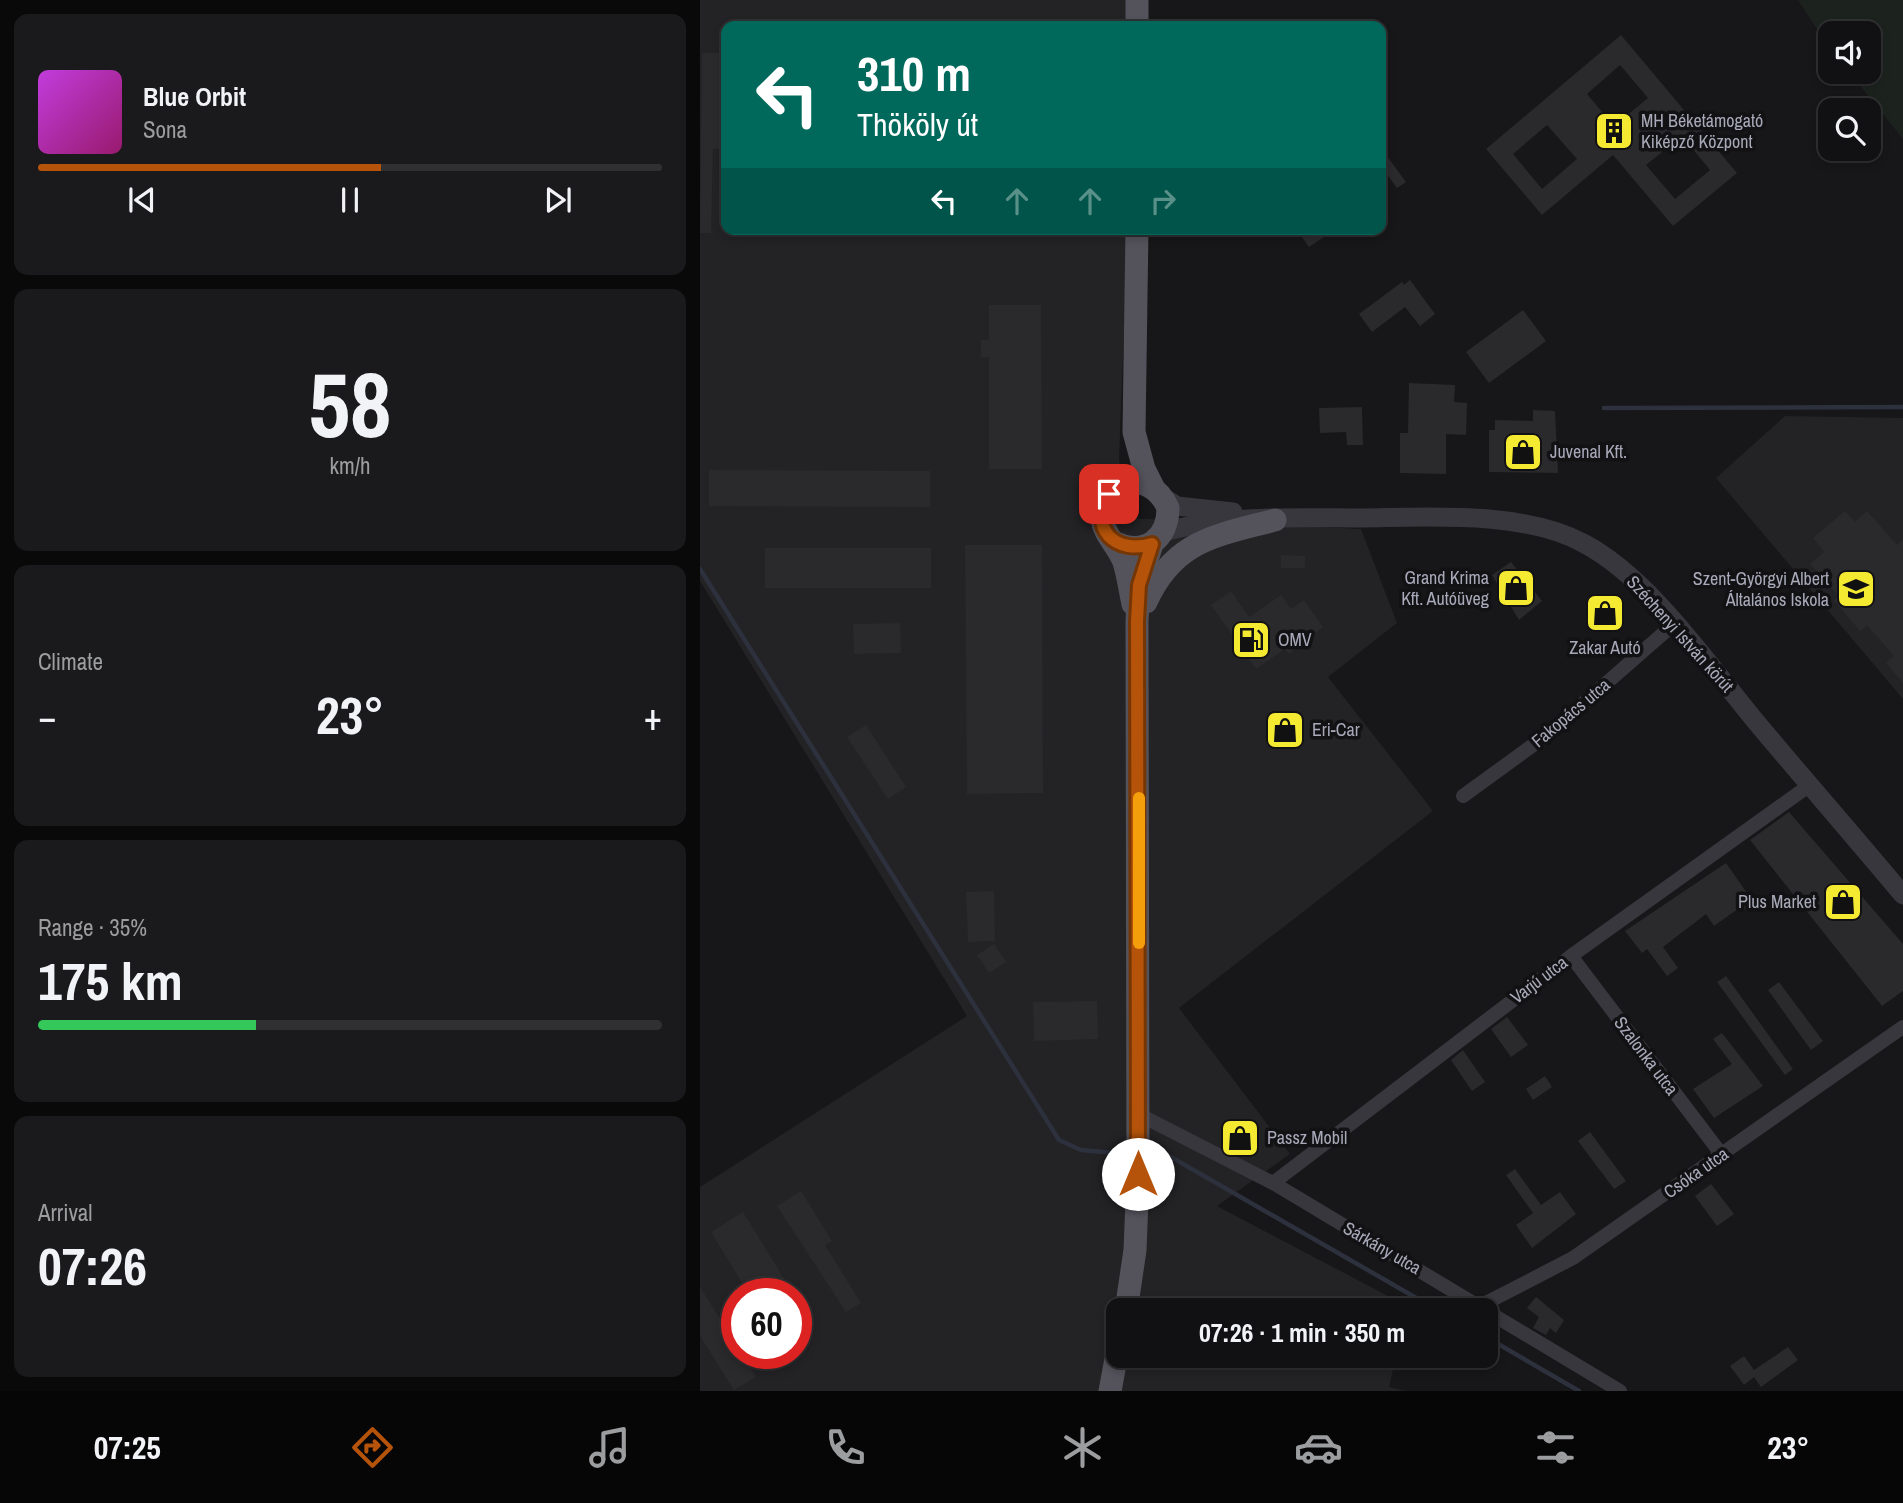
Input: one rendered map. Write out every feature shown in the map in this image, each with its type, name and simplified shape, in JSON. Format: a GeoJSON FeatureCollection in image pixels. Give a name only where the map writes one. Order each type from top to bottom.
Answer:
{"type":"FeatureCollection","features":[{"type":"Feature","properties":{"kind":"main road"},"geometry":{"type":"LineString","coordinates":[[1137,0],[1137,21]]}},
{"type":"Feature","properties":{"kind":"main road"},"geometry":{"type":"LineString","coordinates":[[1137,235],[1134,432],[1123,472],[1104,502],[1102,520],[1109,536],[1116,542],[1135,548],[1158,538]]}},
{"type":"Feature","properties":{"kind":"main road"},"geometry":{"type":"LineString","coordinates":[[1128,1298],[1135,1250],[1138,1114],[1137,621],[1139,585],[1168,508],[1144,469],[1134,432]]}},
{"type":"Feature","properties":{"kind":"main road"},"geometry":{"type":"LineString","coordinates":[[1115,488],[1127,482],[1141,482],[1158,492]]}},
{"type":"Feature","properties":{"kind":"main road"},"geometry":{"type":"LineString","coordinates":[[1137,621],[1157,579],[1187,548],[1210,536],[1284,519]]}},
{"type":"Feature","properties":{"kind":"main road"},"geometry":{"type":"LineString","coordinates":[[1116,542],[1124,563],[1137,621]]}},
{"type":"Feature","properties":{"kind":"main road"},"geometry":{"type":"LineString","coordinates":[[1110,1391],[1114,1368]]}},
{"type":"Feature","properties":{"kind":"street","name":"Széchenyi István körút"},"geometry":{"type":"LineString","coordinates":[[1158,492],[1177,506],[1284,519]]}},
{"type":"Feature","properties":{"kind":"street","name":"Széchenyi István körút"},"geometry":{"type":"LineString","coordinates":[[1158,538],[1224,522],[1284,519],[1488,519],[1582,542],[1637,583],[1903,895]]}},
{"type":"Feature","properties":{"kind":"street","name":"Fakopács utca"},"geometry":{"type":"LineString","coordinates":[[1463,796],[1547,735],[1674,624]]}},
{"type":"Feature","properties":{"kind":"street","name":"Varjú utca"},"geometry":{"type":"LineString","coordinates":[[1273,1183],[1571,956],[1810,785]]}},
{"type":"Feature","properties":{"kind":"street","name":"Szalonka utca"},"geometry":{"type":"LineString","coordinates":[[1571,956],[1722,1155]]}},
{"type":"Feature","properties":{"kind":"street","name":"Csóka utca"},"geometry":{"type":"LineString","coordinates":[[1496,1298],[1573,1258],[1903,1027]]}},
{"type":"Feature","properties":{"kind":"street","name":"Sárkány utca"},"geometry":{"type":"LineString","coordinates":[[1138,1114],[1273,1183],[1467,1298]]}},
{"type":"Feature","properties":{"kind":"street","name":"Sárkány utca"},"geometry":{"type":"LineString","coordinates":[[1498,1317],[1620,1391]]}},
{"type":"Feature","properties":{"kind":"shaded area"},"geometry":{"type":"Polygon","coordinates":[[[700,0],[1128,0],[1128,21],[721,21],[721,235],[1128,235],[1119,458],[1125,518],[1361,529],[1397,623],[1328,677],[1433,811],[1179,1008],[1290,1154],[1217,1206],[1392,1298],[1106,1298],[1106,1368],[1393,1368],[1389,1387],[1406,1391],[700,1391],[700,1187],[967,1016],[700,581],[700,0]]]}},
{"type":"Feature","properties":{"kind":"shaded area"},"geometry":{"type":"Polygon","coordinates":[[[1798,0],[1903,0],[1903,139],[1881,112],[1881,98],[1870,98],[1859,84],[1881,84],[1881,21],[1818,21],[1818,31],[1798,0]]]}},
{"type":"Feature","properties":{"kind":"shaded area","name":"Szent-Györgyi Albert Általános Iskola"},"geometry":{"type":"Polygon","coordinates":[[[1785,416],[1903,418],[1903,699],[1716,478],[1785,416]]]}},
{"type":"Feature","properties":{"kind":"building","name":"MH Béketámogató Kiképző Központ"},"geometry":{"type":"Polygon","coordinates":[[[1621,35],[1737,173],[1673,226],[1613,155],[1542,215],[1486,149],[1621,35]],[[1620,65],[1587,94],[1614,126],[1648,98],[1620,65]],[[1547,125],[1513,154],[1542,189],[1577,159],[1547,125]],[[1682,136],[1646,165],[1675,199],[1710,170],[1682,136]]]}},
{"type":"Feature","properties":{"kind":"building"},"geometry":{"type":"Polygon","coordinates":[[[702,53],[721,53],[721,149],[713,149],[711,233],[700,233],[702,53]]]}},
{"type":"Feature","properties":{"kind":"building"},"geometry":{"type":"Polygon","coordinates":[[[1386,155],[1406,182],[1397,188],[1386,173],[1386,155]]]}},
{"type":"Feature","properties":{"kind":"building"},"geometry":{"type":"Polygon","coordinates":[[[1300,235],[1322,235],[1324,237],[1309,247],[1300,235]]]}},
{"type":"Feature","properties":{"kind":"building"},"geometry":{"type":"Polygon","coordinates":[[[1410,280],[1435,314],[1420,326],[1405,307],[1372,332],[1359,314],[1402,282],[1404,285],[1410,280]]]}},
{"type":"Feature","properties":{"kind":"building"},"geometry":{"type":"Polygon","coordinates":[[[989,305],[1041,305],[1042,469],[989,469],[989,357],[981,357],[981,340],[989,340],[989,305]]]}},
{"type":"Feature","properties":{"kind":"building"},"geometry":{"type":"Polygon","coordinates":[[[1523,310],[1546,341],[1489,383],[1466,352],[1523,310]]]}},
{"type":"Feature","properties":{"kind":"building"},"geometry":{"type":"Polygon","coordinates":[[[1409,383],[1455,385],[1454,402],[1467,403],[1466,435],[1446,434],[1446,474],[1400,473],[1400,433],[1408,433],[1409,383]]]}},
{"type":"Feature","properties":{"kind":"building"},"geometry":{"type":"Polygon","coordinates":[[[1362,407],[1363,445],[1347,445],[1346,432],[1320,433],[1319,408],[1362,407]]]}},
{"type":"Feature","properties":{"kind":"building","name":"Juvenal Kft."},"geometry":{"type":"Polygon","coordinates":[[[1533,410],[1555,411],[1558,473],[1489,472],[1489,430],[1495,430],[1495,420],[1533,421],[1533,410]]]}},
{"type":"Feature","properties":{"kind":"building"},"geometry":{"type":"Polygon","coordinates":[[[709,470],[930,471],[930,507],[709,506],[709,470]]]}},
{"type":"Feature","properties":{"kind":"building"},"geometry":{"type":"Polygon","coordinates":[[[1845,511],[1855,522],[1867,511],[1897,545],[1903,540],[1903,683],[1886,663],[1894,656],[1867,625],[1860,631],[1834,600],[1839,596],[1810,564],[1824,552],[1813,538],[1845,511]]]}},
{"type":"Feature","properties":{"kind":"building"},"geometry":{"type":"Polygon","coordinates":[[[965,545],[1042,545],[1043,793],[967,794],[965,545]]]}},
{"type":"Feature","properties":{"kind":"building"},"geometry":{"type":"Polygon","coordinates":[[[765,548],[931,548],[931,588],[765,588],[765,548]]]}},
{"type":"Feature","properties":{"kind":"building"},"geometry":{"type":"Polygon","coordinates":[[[1281,555],[1305,556],[1305,568],[1281,568],[1281,555]]]}},
{"type":"Feature","properties":{"kind":"building","name":"Grand Krima Kft. Autóüveg"},"geometry":{"type":"Polygon","coordinates":[[[1511,562],[1542,601],[1519,620],[1492,575],[1511,562]]]}},
{"type":"Feature","properties":{"kind":"building"},"geometry":{"type":"Polygon","coordinates":[[[1231,591],[1249,617],[1281,595],[1291,609],[1304,600],[1323,627],[1289,654],[1285,649],[1256,669],[1211,605],[1231,591]]]}},
{"type":"Feature","properties":{"kind":"building"},"geometry":{"type":"Polygon","coordinates":[[[900,623],[901,653],[854,654],[853,624],[900,623]]]}},
{"type":"Feature","properties":{"kind":"building"},"geometry":{"type":"Polygon","coordinates":[[[866,725],[906,787],[888,799],[847,737],[866,725]]]}},
{"type":"Feature","properties":{"kind":"building"},"geometry":{"type":"Polygon","coordinates":[[[1789,812],[1903,944],[1903,991],[1882,1006],[1750,840],[1789,812]]]}},
{"type":"Feature","properties":{"kind":"building"},"geometry":{"type":"Polygon","coordinates":[[[1726,863],[1754,903],[1744,910],[1742,906],[1714,926],[1706,914],[1663,947],[1678,968],[1667,976],[1647,949],[1642,953],[1625,931],[1726,863]]]}},
{"type":"Feature","properties":{"kind":"building"},"geometry":{"type":"Polygon","coordinates":[[[994,891],[995,941],[968,942],[966,892],[994,891]]]}},
{"type":"Feature","properties":{"kind":"building"},"geometry":{"type":"Polygon","coordinates":[[[994,944],[1006,962],[989,973],[977,955],[994,944]]]}},
{"type":"Feature","properties":{"kind":"building"},"geometry":{"type":"Polygon","coordinates":[[[1726,976],[1793,1069],[1785,1075],[1717,982],[1726,976]]]}},
{"type":"Feature","properties":{"kind":"building"},"geometry":{"type":"Polygon","coordinates":[[[1779,982],[1823,1041],[1811,1050],[1768,990],[1779,982]]]}},
{"type":"Feature","properties":{"kind":"building"},"geometry":{"type":"Polygon","coordinates":[[[1097,1001],[1098,1039],[1034,1041],[1033,1002],[1097,1001]]]}},
{"type":"Feature","properties":{"kind":"building"},"geometry":{"type":"Polygon","coordinates":[[[1507,1017],[1528,1045],[1511,1057],[1491,1029],[1507,1017]]]}},
{"type":"Feature","properties":{"kind":"building"},"geometry":{"type":"Polygon","coordinates":[[[1722,1033],[1763,1086],[1714,1118],[1693,1089],[1732,1064],[1713,1039],[1722,1033]]]}},
{"type":"Feature","properties":{"kind":"building"},"geometry":{"type":"Polygon","coordinates":[[[1463,1050],[1485,1082],[1472,1091],[1451,1060],[1463,1050]]]}},
{"type":"Feature","properties":{"kind":"building"},"geometry":{"type":"Polygon","coordinates":[[[1545,1076],[1552,1087],[1533,1100],[1526,1089],[1545,1076]]]}},
{"type":"Feature","properties":{"kind":"building"},"geometry":{"type":"Polygon","coordinates":[[[1590,1132],[1626,1181],[1614,1189],[1578,1141],[1590,1132]]]}},
{"type":"Feature","properties":{"kind":"building"},"geometry":{"type":"Polygon","coordinates":[[[1515,1169],[1541,1205],[1560,1192],[1576,1214],[1532,1248],[1516,1225],[1533,1213],[1506,1175],[1515,1169]]]}},
{"type":"Feature","properties":{"kind":"building"},"geometry":{"type":"Polygon","coordinates":[[[1711,1184],[1734,1214],[1717,1226],[1695,1196],[1711,1184]]]}},
{"type":"Feature","properties":{"kind":"building"},"geometry":{"type":"Polygon","coordinates":[[[801,1191],[832,1241],[825,1245],[861,1303],[846,1312],[777,1206],[801,1191]]]}},
{"type":"Feature","properties":{"kind":"building"},"geometry":{"type":"Polygon","coordinates":[[[743,1212],[784,1278],[739,1278],[711,1232],[743,1212]]]}},
{"type":"Feature","properties":{"kind":"building"},"geometry":{"type":"Polygon","coordinates":[[[700,1287],[721,1320],[721,1369],[751,1369],[756,1377],[734,1390],[700,1336],[700,1287]]]}},
{"type":"Feature","properties":{"kind":"building"},"geometry":{"type":"Polygon","coordinates":[[[1536,1297],[1564,1320],[1556,1333],[1550,1328],[1546,1335],[1533,1328],[1539,1317],[1527,1308],[1536,1297]]]}},
{"type":"Feature","properties":{"kind":"building"},"geometry":{"type":"Polygon","coordinates":[[[1788,1347],[1798,1360],[1761,1387],[1754,1377],[1744,1385],[1730,1366],[1744,1356],[1754,1370],[1788,1347]]]}},
{"type":"Feature","properties":{"kind":"waterway"},"geometry":{"type":"LineString","coordinates":[[1604,408],[1903,407]]}},
{"type":"Feature","properties":{"kind":"waterway"},"geometry":{"type":"LineString","coordinates":[[700,569],[1059,1140],[1081,1150],[1115,1153]]}},
{"type":"Feature","properties":{"kind":"waterway"},"geometry":{"type":"LineString","coordinates":[[1164,1156],[1171,1157],[1416,1298]]}},
{"type":"Feature","properties":{"kind":"waterway"},"geometry":{"type":"LineString","coordinates":[[1498,1344],[1579,1391]]}},
{"type":"Feature","properties":{"kind":"slow traffic"},"geometry":{"type":"LineString","coordinates":[[1139,798],[1139,943]]}},
{"type":"Feature","properties":{"kind":"place","name":"MH Béketámogató Kiképző Központ"},"geometry":{"type":"Point","coordinates":[1614,131]}},
{"type":"Feature","properties":{"kind":"place","name":"Juvenal Kft."},"geometry":{"type":"Point","coordinates":[1523,452]}},
{"type":"Feature","properties":{"kind":"place","name":"Grand Krima Kft. Autóüveg"},"geometry":{"type":"Point","coordinates":[1516,588]}},
{"type":"Feature","properties":{"kind":"place","name":"Szent-Györgyi Albert Általános Iskola"},"geometry":{"type":"Point","coordinates":[1856,589]}},
{"type":"Feature","properties":{"kind":"place","name":"Zakar Autó"},"geometry":{"type":"Point","coordinates":[1605,613]}},
{"type":"Feature","properties":{"kind":"place","name":"OMV"},"geometry":{"type":"Point","coordinates":[1251,640]}},
{"type":"Feature","properties":{"kind":"place","name":"Eri-Car"},"geometry":{"type":"Point","coordinates":[1285,730]}},
{"type":"Feature","properties":{"kind":"place","name":"Plus Market"},"geometry":{"type":"Point","coordinates":[1843,902]}},
{"type":"Feature","properties":{"kind":"place","name":"Passz Mobil"},"geometry":{"type":"Point","coordinates":[1240,1138]}},
{"type":"Feature","properties":{"kind":"route"},"geometry":{"type":"LineString","coordinates":[[1109,494],[1104,502],[1102,520],[1109,536],[1125,547],[1152,544],[1139,585],[1137,621],[1138,1174]]}}]}
